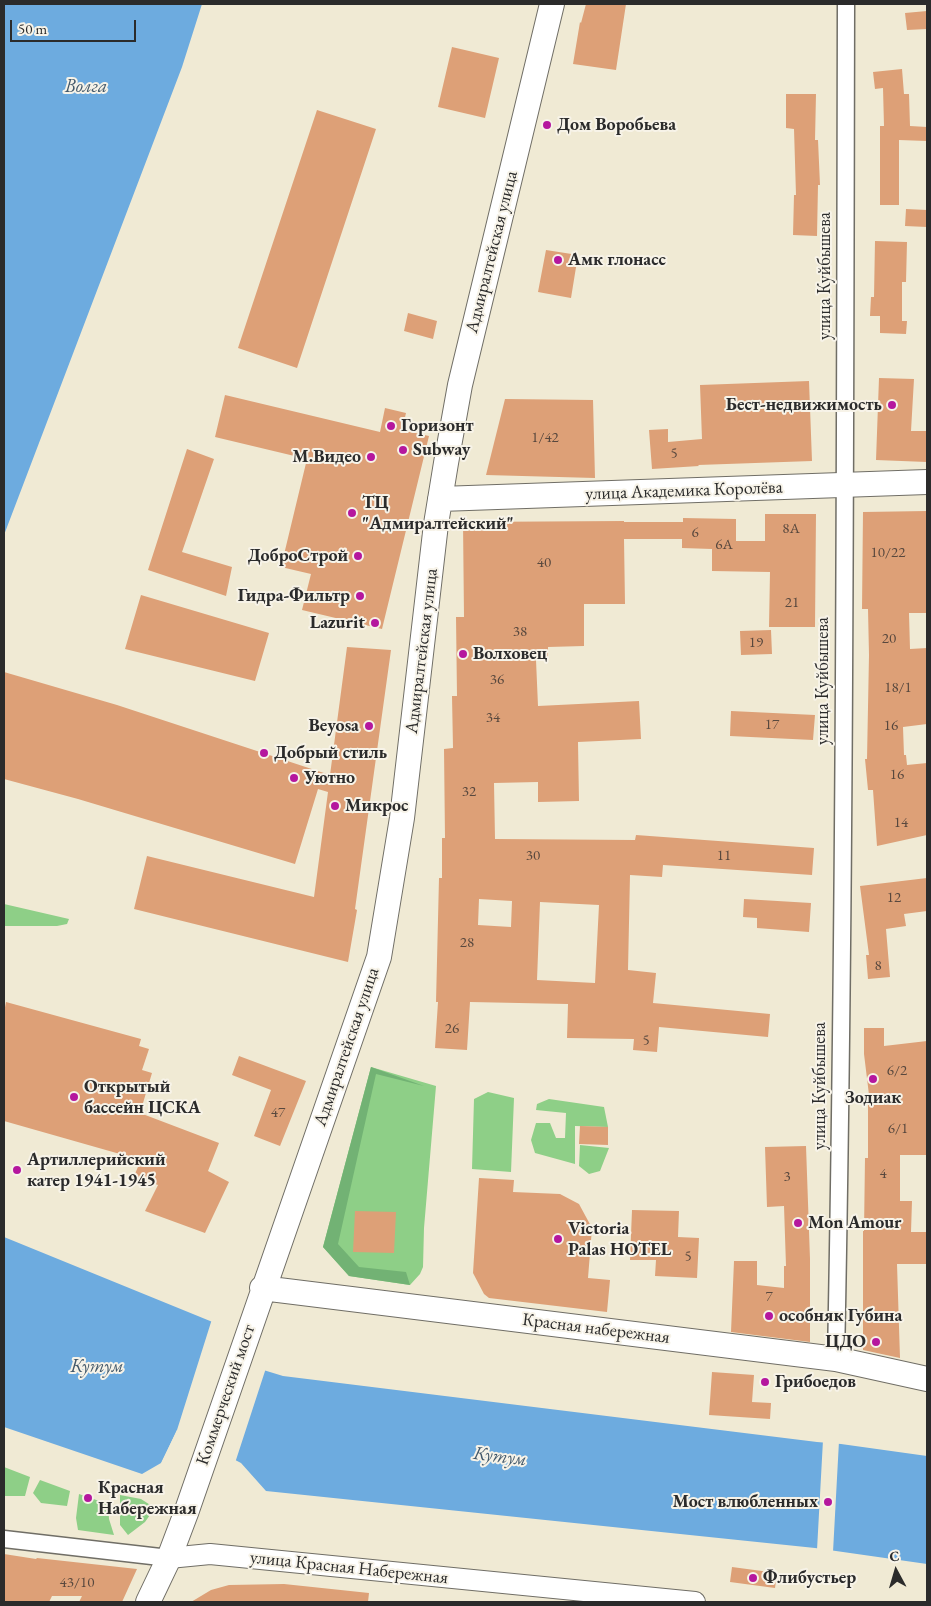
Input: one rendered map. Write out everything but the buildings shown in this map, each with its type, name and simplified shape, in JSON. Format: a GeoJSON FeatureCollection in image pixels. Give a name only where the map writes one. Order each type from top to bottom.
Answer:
{"type":"FeatureCollection","features":[{"type":"Feature","properties":{"kind":"main road","name":"Адмиралтейская улица"},"geometry":{"type":"LineString","coordinates":[[262,1288],[379,956],[402,818],[440,499],[460,384],[552,4]]}},
{"type":"Feature","properties":{"kind":"main road","name":"улица Академика Королёва"},"geometry":{"type":"LineString","coordinates":[[440,499],[927,482]]}},
{"type":"Feature","properties":{"kind":"main road","name":"Красная набережная"},"geometry":{"type":"LineString","coordinates":[[262,1288],[836,1359],[927,1379]]}},
{"type":"Feature","properties":{"kind":"main road","name":"Коммерческий мост"},"geometry":{"type":"LineString","coordinates":[[169,1558],[262,1288]]}},
{"type":"Feature","properties":{"kind":"main road"},"geometry":{"type":"LineString","coordinates":[[148,1602],[169,1558]]}},
{"type":"Feature","properties":{"kind":"street","name":"улица Куйбышева"},"geometry":{"type":"LineString","coordinates":[[836,1359],[840,1170],[846,4]]}},
{"type":"Feature","properties":{"kind":"street","name":"улица Красная Набережная"},"geometry":{"type":"LineString","coordinates":[[4,1539],[169,1558],[210,1554],[695,1602]]}},
{"type":"Feature","properties":{"kind":"green space"},"geometry":{"type":"Polygon","coordinates":[[[4,904],[69,919],[67,924],[57,926],[4,926],[4,904]]]}},
{"type":"Feature","properties":{"kind":"green space"},"geometry":{"type":"Polygon","coordinates":[[[371,1067],[436,1086],[424,1228],[423,1267],[420,1274],[410,1285],[349,1276],[323,1247],[371,1067]]]}},
{"type":"Feature","properties":{"kind":"green space"},"geometry":{"type":"Polygon","coordinates":[[[371,1067],[424,1086],[376,1074],[338,1244],[359,1267],[406,1272],[410,1285],[349,1276],[323,1247],[371,1067]]]}},
{"type":"Feature","properties":{"kind":"green space"},"geometry":{"type":"Polygon","coordinates":[[[488,1092],[514,1098],[511,1172],[472,1169],[474,1099],[488,1092]]]}},
{"type":"Feature","properties":{"kind":"green space"},"geometry":{"type":"Polygon","coordinates":[[[549,1099],[604,1107],[608,1127],[575,1126],[575,1164],[535,1153],[531,1140],[536,1123],[550,1123],[556,1138],[565,1138],[566,1113],[536,1110],[537,1104],[549,1099]]]}},
{"type":"Feature","properties":{"kind":"green space"},"geometry":{"type":"Polygon","coordinates":[[[580,1145],[609,1148],[600,1171],[589,1174],[579,1166],[580,1145]]]}},
{"type":"Feature","properties":{"kind":"green space"},"geometry":{"type":"Polygon","coordinates":[[[4,1467],[30,1477],[25,1496],[4,1496],[4,1467]]]}},
{"type":"Feature","properties":{"kind":"green space"},"geometry":{"type":"Polygon","coordinates":[[[40,1480],[70,1491],[67,1506],[41,1503],[33,1493],[40,1480]]]}},
{"type":"Feature","properties":{"kind":"green space"},"geometry":{"type":"Polygon","coordinates":[[[79,1494],[108,1504],[109,1519],[114,1535],[78,1530],[76,1518],[79,1494]]]}},
{"type":"Feature","properties":{"kind":"green space"},"geometry":{"type":"Polygon","coordinates":[[[120,1495],[141,1499],[155,1508],[145,1522],[128,1535],[120,1525],[120,1495]]]}},
{"type":"Feature","properties":{"kind":"water","name":"Волга"},"geometry":{"type":"Polygon","coordinates":[[[4,4],[202,4],[182,67],[4,535],[4,4]]]}},
{"type":"Feature","properties":{"kind":"water","name":"Кутум"},"geometry":{"type":"Polygon","coordinates":[[[4,1237],[242,1334],[234,1361],[283,1376],[927,1456],[927,1564],[815,1548],[266,1491],[241,1463],[177,1430],[161,1463],[142,1474],[4,1427],[4,1237]]]}},
{"type":"Feature","properties":{"kind":"pier"},"geometry":{"type":"Polygon","coordinates":[[[212,1319],[242,1332],[237,1359],[266,1368],[235,1463],[178,1433],[163,1464],[160,1466],[177,1430],[212,1319]]]}},
{"type":"Feature","properties":{"kind":"pier"},"geometry":{"type":"Polygon","coordinates":[[[823,1440],[839,1441],[833,1552],[817,1550],[823,1440]]]}},
{"type":"Feature","properties":{"kind":"place","name":"Дом Воробьева"},"geometry":{"type":"Point","coordinates":[547,125]}},
{"type":"Feature","properties":{"kind":"place","name":"Амк глонасс"},"geometry":{"type":"Point","coordinates":[558,260]}},
{"type":"Feature","properties":{"kind":"place","name":"Бест-недвижимость"},"geometry":{"type":"Point","coordinates":[892,405]}},
{"type":"Feature","properties":{"kind":"place","name":"Горизонт"},"geometry":{"type":"Point","coordinates":[391,426]}},
{"type":"Feature","properties":{"kind":"place","name":"Subway"},"geometry":{"type":"Point","coordinates":[403,450]}},
{"type":"Feature","properties":{"kind":"place","name":"М.Видео"},"geometry":{"type":"Point","coordinates":[371,457]}},
{"type":"Feature","properties":{"kind":"place","name":"ТЦ \"Адмиралтейский\""},"geometry":{"type":"Point","coordinates":[352,513]}},
{"type":"Feature","properties":{"kind":"place","name":"ДоброСтрой"},"geometry":{"type":"Point","coordinates":[358,556]}},
{"type":"Feature","properties":{"kind":"place","name":"Гидра-Фильтр"},"geometry":{"type":"Point","coordinates":[360,596]}},
{"type":"Feature","properties":{"kind":"place","name":"Lazurit"},"geometry":{"type":"Point","coordinates":[375,623]}},
{"type":"Feature","properties":{"kind":"place","name":"Волховец"},"geometry":{"type":"Point","coordinates":[463,654]}},
{"type":"Feature","properties":{"kind":"place","name":"Beyosa"},"geometry":{"type":"Point","coordinates":[369,726]}},
{"type":"Feature","properties":{"kind":"place","name":"Добрый стиль"},"geometry":{"type":"Point","coordinates":[264,753]}},
{"type":"Feature","properties":{"kind":"place","name":"Уютно"},"geometry":{"type":"Point","coordinates":[294,778]}},
{"type":"Feature","properties":{"kind":"place","name":"Микрос"},"geometry":{"type":"Point","coordinates":[335,806]}},
{"type":"Feature","properties":{"kind":"place","name":"Зодиак"},"geometry":{"type":"Point","coordinates":[873,1079]}},
{"type":"Feature","properties":{"kind":"place","name":"Открытый бассейн ЦСКА"},"geometry":{"type":"Point","coordinates":[74,1097]}},
{"type":"Feature","properties":{"kind":"place","name":"Артиллерийский катер 1941-1945"},"geometry":{"type":"Point","coordinates":[17,1170]}},
{"type":"Feature","properties":{"kind":"place","name":"Mon Amour"},"geometry":{"type":"Point","coordinates":[798,1223]}},
{"type":"Feature","properties":{"kind":"place","name":"Victoria Palas HOTEL"},"geometry":{"type":"Point","coordinates":[558,1239]}},
{"type":"Feature","properties":{"kind":"place","name":"особняк Губина"},"geometry":{"type":"Point","coordinates":[769,1316]}},
{"type":"Feature","properties":{"kind":"place","name":"ЦДО"},"geometry":{"type":"Point","coordinates":[876,1342]}},
{"type":"Feature","properties":{"kind":"place","name":"Грибоедов"},"geometry":{"type":"Point","coordinates":[765,1382]}},
{"type":"Feature","properties":{"kind":"place","name":"Красная Набережная"},"geometry":{"type":"Point","coordinates":[88,1498]}},
{"type":"Feature","properties":{"kind":"place","name":"Мост влюбленных"},"geometry":{"type":"Point","coordinates":[828,1502]}},
{"type":"Feature","properties":{"kind":"place","name":"Флибустьер"},"geometry":{"type":"Point","coordinates":[753,1578]}}]}
